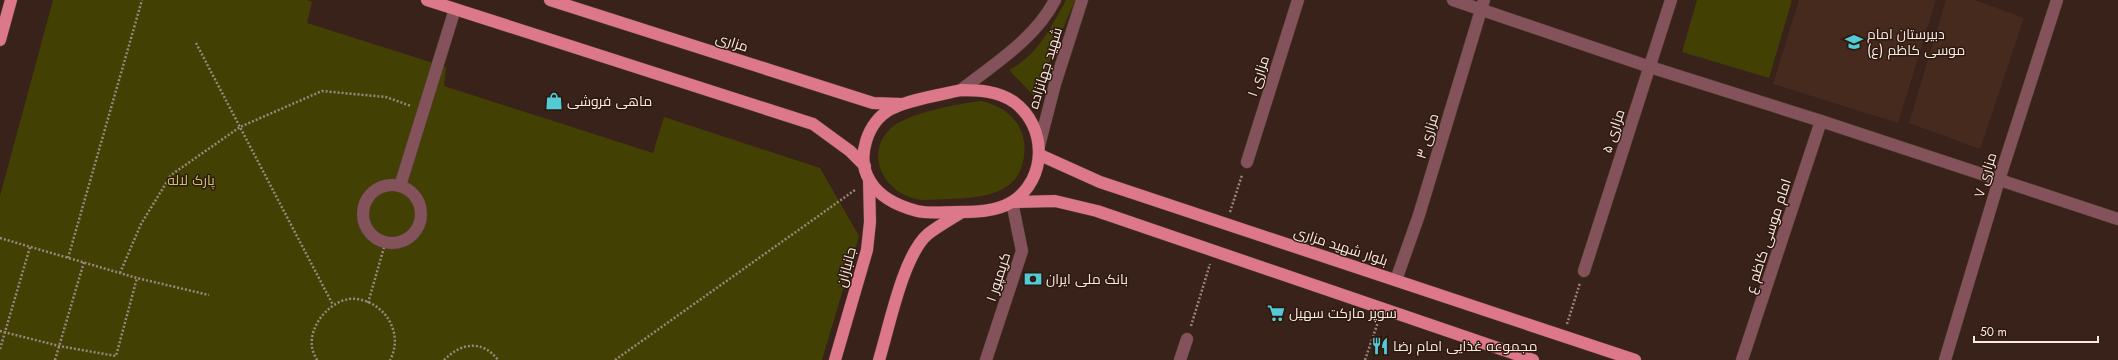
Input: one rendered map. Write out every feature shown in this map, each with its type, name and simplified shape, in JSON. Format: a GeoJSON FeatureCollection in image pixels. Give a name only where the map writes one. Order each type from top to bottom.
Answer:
{"type":"FeatureCollection","features":[{"type":"Feature","properties":{"kind":"main road"},"geometry":{"type":"LineString","coordinates":[[0,40],[11,0]]}},
{"type":"Feature","properties":{"kind":"main road"},"geometry":{"type":"LineString","coordinates":[[427,0],[813,124],[850,151],[865,166]]}},
{"type":"Feature","properties":{"kind":"main road","name":"مزاری"},"geometry":{"type":"LineString","coordinates":[[550,0],[873,103],[906,104]]}},
{"type":"Feature","properties":{"kind":"main road"},"geometry":{"type":"LineString","coordinates":[[1012,202],[1027,189],[1034,176],[1040,150],[1035,128],[1027,112],[1013,101],[995,93],[981,90],[961,90],[891,109],[879,118],[869,132],[864,152],[865,166],[869,180],[887,199],[900,206],[920,212],[983,212],[1012,202],[1055,200],[1077,205],[1214,250],[1533,360]]}},
{"type":"Feature","properties":{"kind":"main road","name":"بلوار شهید مزاری"},"geometry":{"type":"LineString","coordinates":[[1040,150],[1100,182],[1635,360]]}},
{"type":"Feature","properties":{"kind":"main road","name":"جانبازان"},"geometry":{"type":"LineString","coordinates":[[835,360],[866,250],[870,222],[869,180]]}},
{"type":"Feature","properties":{"kind":"main road"},"geometry":{"type":"LineString","coordinates":[[879,360],[902,282],[912,256],[927,235],[962,212]]}},
{"type":"Feature","properties":{"kind":"street","name":"شهید جهانزاده"},"geometry":{"type":"LineString","coordinates":[[961,90],[1026,37],[1041,22],[1055,0]]}},
{"type":"Feature","properties":{"kind":"street","name":"شهید جهانزاده"},"geometry":{"type":"LineString","coordinates":[[1040,150],[1055,84],[1082,0]]}},
{"type":"Feature","properties":{"kind":"street","name":"مزاری ۱"},"geometry":{"type":"LineString","coordinates":[[1247,162],[1298,0]]}},
{"type":"Feature","properties":{"kind":"street"},"geometry":{"type":"LineString","coordinates":[[1453,0],[1482,5],[1650,67],[1822,121],[2118,219]]}},
{"type":"Feature","properties":{"kind":"street","name":"مزاری ۵"},"geometry":{"type":"LineString","coordinates":[[1584,271],[1671,0]]}},
{"type":"Feature","properties":{"kind":"street","name":"مزاری ۷"},"geometry":{"type":"LineString","coordinates":[[1945,360],[1999,180],[2057,0]]}},
{"type":"Feature","properties":{"kind":"street","name":"مزاری ۳"},"geometry":{"type":"LineString","coordinates":[[1396,280],[1418,215],[1482,5]]}},
{"type":"Feature","properties":{"kind":"street"},"geometry":{"type":"LineString","coordinates":[[400,186],[455,9]]}},
{"type":"Feature","properties":{"kind":"street","name":"امام موسی کاظم ع"},"geometry":{"type":"LineString","coordinates":[[1742,360],[1822,121]]}},
{"type":"Feature","properties":{"kind":"street"},"geometry":{"type":"LineString","coordinates":[[388,184],[409,188],[422,205],[420,226],[406,242],[385,244],[368,233],[361,213],[370,193],[388,184]]}},
{"type":"Feature","properties":{"kind":"street","name":"کریمپور ۱"},"geometry":{"type":"LineString","coordinates":[[986,360],[1022,251],[1012,202]]}},
{"type":"Feature","properties":{"kind":"street"},"geometry":{"type":"LineString","coordinates":[[1180,360],[1186,339]]}},
{"type":"Feature","properties":{"kind":"path"},"geometry":{"type":"LineString","coordinates":[[68,258],[142,0]]}},
{"type":"Feature","properties":{"kind":"path"},"geometry":{"type":"LineString","coordinates":[[196,42],[333,304]]}},
{"type":"Feature","properties":{"kind":"path"},"geometry":{"type":"LineString","coordinates":[[120,273],[141,224],[171,175],[240,127],[322,91],[386,97],[423,111]]}},
{"type":"Feature","properties":{"kind":"path"},"geometry":{"type":"LineString","coordinates":[[1226,224],[1247,162]]}},
{"type":"Feature","properties":{"kind":"path"},"geometry":{"type":"LineString","coordinates":[[615,360],[869,180]]}},
{"type":"Feature","properties":{"kind":"path"},"geometry":{"type":"LineString","coordinates":[[0,238],[136,278],[209,295]]}},
{"type":"Feature","properties":{"kind":"path"},"geometry":{"type":"LineString","coordinates":[[368,303],[385,244]]}},
{"type":"Feature","properties":{"kind":"path"},"geometry":{"type":"LineString","coordinates":[[0,349],[30,247]]}},
{"type":"Feature","properties":{"kind":"path"},"geometry":{"type":"LineString","coordinates":[[1186,339],[1214,250]]}},
{"type":"Feature","properties":{"kind":"path"},"geometry":{"type":"LineString","coordinates":[[55,360],[84,262]]}},
{"type":"Feature","properties":{"kind":"path"},"geometry":{"type":"LineString","coordinates":[[1563,336],[1584,271]]}},
{"type":"Feature","properties":{"kind":"path"},"geometry":{"type":"LineString","coordinates":[[0,331],[59,346],[116,356],[136,278]]}},
{"type":"Feature","properties":{"kind":"path"},"geometry":{"type":"LineString","coordinates":[[317,360],[312,346],[316,322],[333,304],[356,299],[379,307],[394,326],[396,350],[390,360]]}},
{"type":"Feature","properties":{"kind":"path"},"geometry":{"type":"LineString","coordinates":[[1366,360],[1382,308]]}},
{"type":"Feature","properties":{"kind":"path"},"geometry":{"type":"LineString","coordinates":[[444,360],[455,349],[473,345],[491,351],[498,360]]}},
{"type":"Feature","properties":{"kind":"shaded area","name":"دبیرستان امام موسی کاظم (ع)"},"geometry":{"type":"Polygon","coordinates":[[[1799,0],[1936,0],[1898,123],[1773,84],[1799,0]]]}},
{"type":"Feature","properties":{"kind":"shaded area"},"geometry":{"type":"Polygon","coordinates":[[[1946,0],[1975,0],[2024,18],[1980,149],[1909,123],[1946,0]]]}},
{"type":"Feature","properties":{"kind":"green space","name":"پارک لاله"},"geometry":{"type":"Polygon","coordinates":[[[53,0],[307,0],[312,2],[307,23],[446,67],[444,86],[653,153],[664,117],[820,168],[859,236],[822,360],[0,360],[0,196],[53,0]]]}},
{"type":"Feature","properties":{"kind":"green space"},"geometry":{"type":"Polygon","coordinates":[[[1066,0],[1075,0],[1035,97],[1009,70],[1028,57],[1043,40],[1066,0]]]}},
{"type":"Feature","properties":{"kind":"green space"},"geometry":{"type":"Polygon","coordinates":[[[1697,0],[1792,0],[1769,78],[1682,52],[1697,0]]]}},
{"type":"Feature","properties":{"kind":"green space"},"geometry":{"type":"Polygon","coordinates":[[[981,101],[1002,109],[1010,115],[1021,130],[1024,140],[1023,162],[1018,175],[1012,183],[991,194],[981,196],[959,199],[927,200],[914,198],[891,186],[884,176],[879,164],[878,152],[882,140],[890,129],[908,118],[933,110],[981,101]]]}},
{"type":"Feature","properties":{"kind":"place","name":"دبیرستان امام موسی کاظم (ع)"},"geometry":{"type":"Point","coordinates":[1854,42]}},
{"type":"Feature","properties":{"kind":"place","name":"ماهی فروشی"},"geometry":{"type":"Point","coordinates":[554,101]}},
{"type":"Feature","properties":{"kind":"place","name":"بانک ملی ایران"},"geometry":{"type":"Point","coordinates":[1033,279]}},
{"type":"Feature","properties":{"kind":"place","name":"سوپر مارکت سهیل"},"geometry":{"type":"Point","coordinates":[1276,313]}},
{"type":"Feature","properties":{"kind":"place","name":"مجموعه غذایی امام رضا"},"geometry":{"type":"Point","coordinates":[1380,346]}}]}
